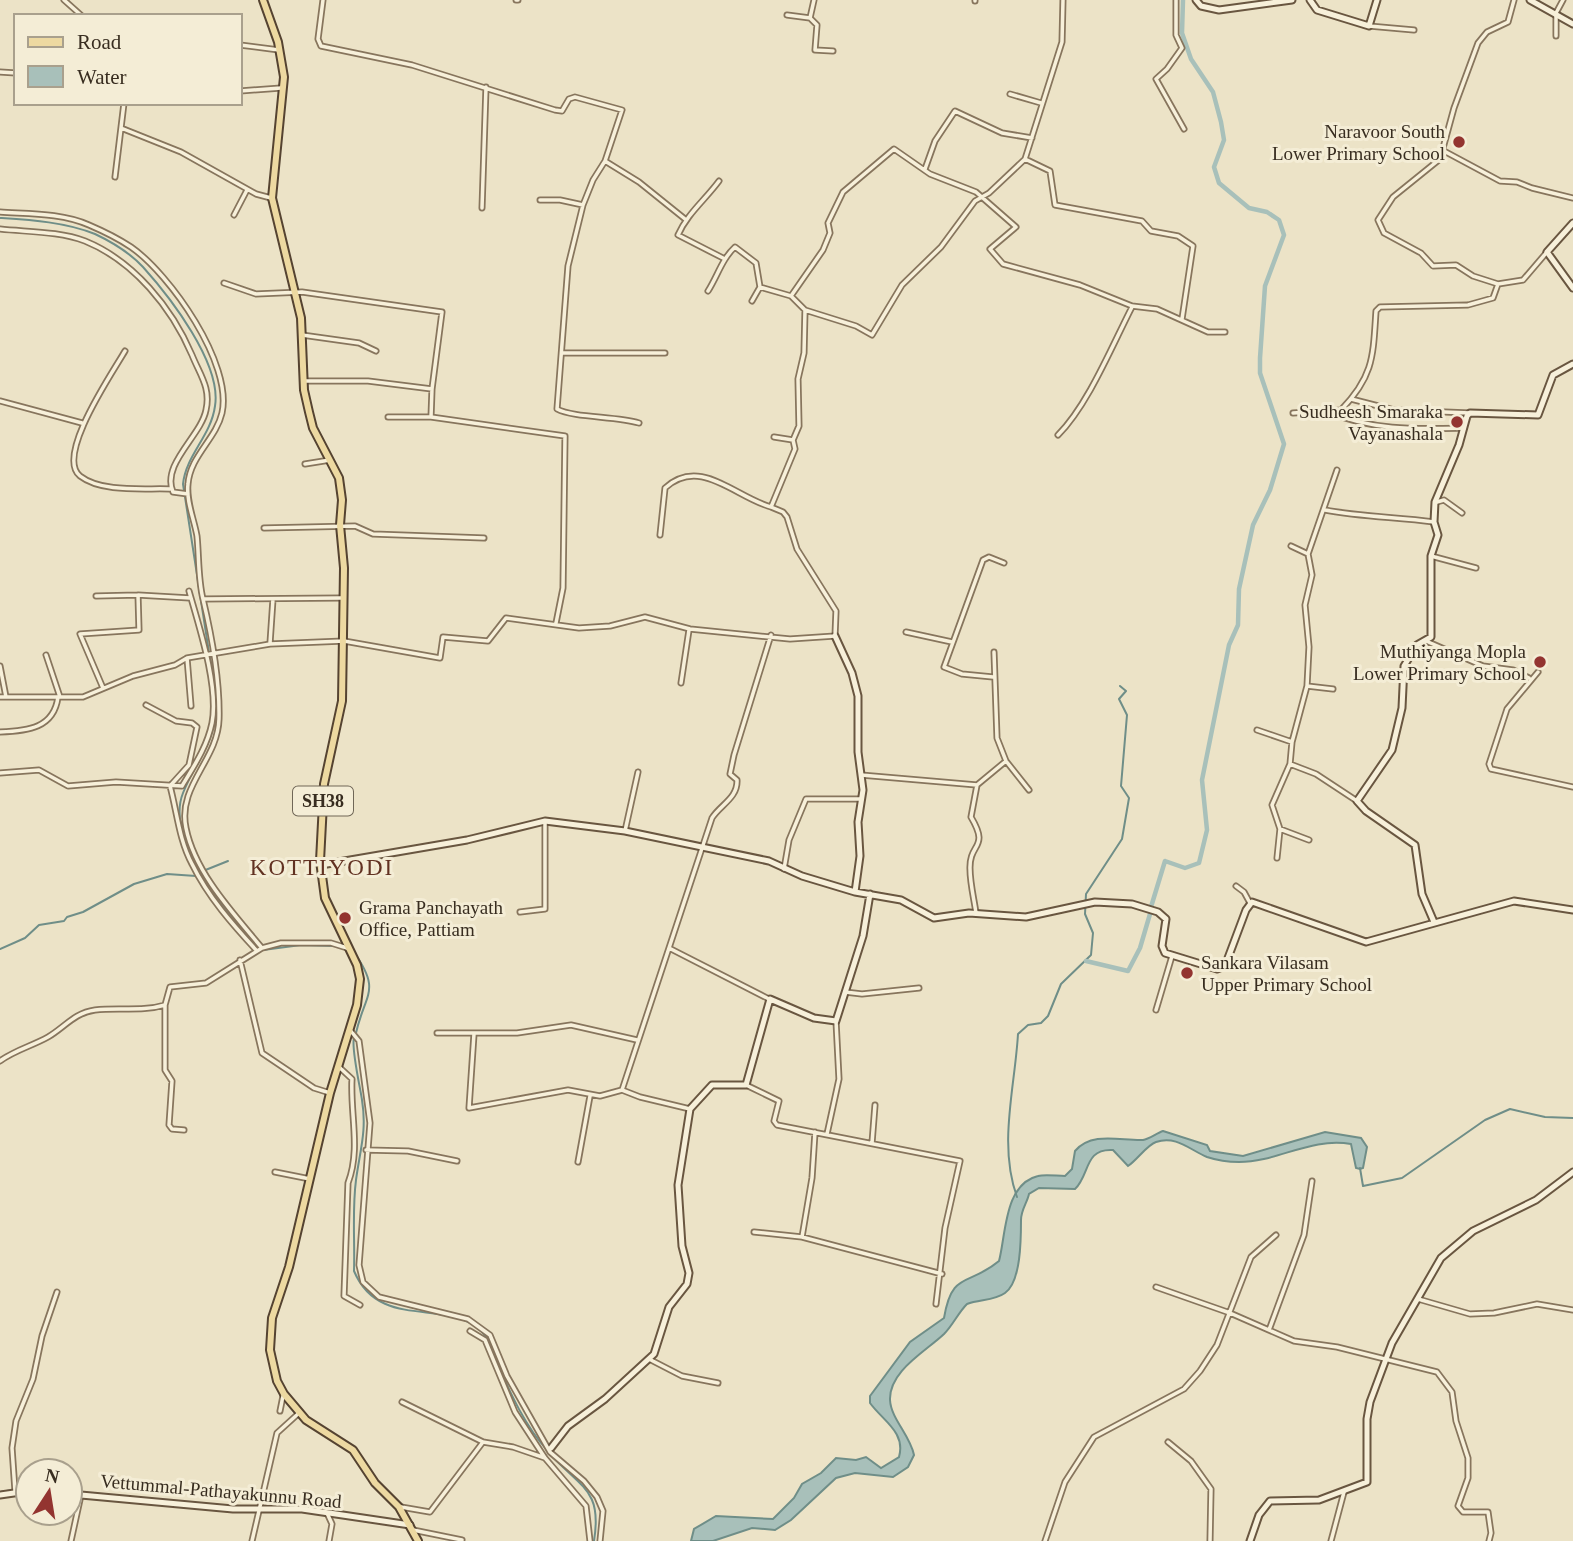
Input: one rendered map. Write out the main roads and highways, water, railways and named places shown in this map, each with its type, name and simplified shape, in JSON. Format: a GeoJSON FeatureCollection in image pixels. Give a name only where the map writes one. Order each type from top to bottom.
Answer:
{"type":"FeatureCollection","features":[{"type":"Feature","properties":{"kind":"main road","name":"SH38"},"geometry":{"type":"LineString","coordinates":[[263,0],[280,50],[284,77],[281,88],[284,101],[275,143],[272,198],[296,294],[313,428],[330,460],[341,489],[340,526],[344,568],[341,598],[344,640],[340,720],[324,784],[320,865],[325,898],[360,979],[270,1333],[276,1381],[284,1394],[300,1413],[354,1450],[375,1483],[398,1507],[418,1541]]}},
{"type":"Feature","properties":{"kind":"main road"},"geometry":{"type":"LineString","coordinates":[[1196,0],[1201,6],[1219,10],[1266,1],[1292,0]]}},
{"type":"Feature","properties":{"kind":"main road"},"geometry":{"type":"LineString","coordinates":[[1310,0],[1317,10],[1369,26],[1377,0]]}},
{"type":"Feature","properties":{"kind":"main road"},"geometry":{"type":"LineString","coordinates":[[1530,0],[1573,24]]}},
{"type":"Feature","properties":{"kind":"main road"},"geometry":{"type":"LineString","coordinates":[[1573,223],[1547,252],[1573,288]]}},
{"type":"Feature","properties":{"kind":"main road"},"geometry":{"type":"LineString","coordinates":[[1434,922],[1422,894],[1415,845],[1366,811],[1357,801],[1392,750],[1402,708],[1404,666],[1413,649],[1432,637],[1431,556],[1438,535],[1434,523],[1435,502],[1470,414],[1538,415],[1553,375],[1573,364]]}},
{"type":"Feature","properties":{"kind":"main road"},"geometry":{"type":"LineString","coordinates":[[835,636],[852,673],[858,696],[861,799],[855,892]]}},
{"type":"Feature","properties":{"kind":"main road"},"geometry":{"type":"LineString","coordinates":[[320,865],[467,840],[545,821],[704,845],[769,861],[784,869],[855,892],[901,900],[930,917],[976,914],[1026,917],[1085,904],[1132,904],[1164,915],[1167,922],[1162,950],[1172,956],[1221,969],[1250,903],[1366,942],[1514,901],[1573,910]]}},
{"type":"Feature","properties":{"kind":"main road"},"geometry":{"type":"LineString","coordinates":[[550,1450],[568,1426],[649,1359],[658,1347],[669,1307],[689,1278],[687,1259],[682,1247],[678,1185],[690,1109],[712,1085],[746,1085],[770,999],[814,1018],[836,1021],[863,936],[870,894]]}},
{"type":"Feature","properties":{"kind":"main road"},"geometry":{"type":"LineString","coordinates":[[1250,1541],[1259,1515],[1270,1501],[1319,1500],[1367,1482],[1367,1410],[1385,1360],[1416,1298],[1447,1251],[1483,1225],[1536,1200],[1573,1172]]}},
{"type":"Feature","properties":{"kind":"main road","name":"Vettummal-Pathayakunnu Road"},"geometry":{"type":"LineString","coordinates":[[84,1495],[126,1501],[327,1513],[412,1527]]}},
{"type":"Feature","properties":{"kind":"water"},"geometry":{"type":"Polygon","coordinates":[[[1163,1131],[1207,1145],[1210,1151],[1243,1156],[1325,1132],[1361,1138],[1367,1147],[1363,1168],[1360,1169],[1356,1168],[1351,1144],[1336,1143],[1239,1162],[1207,1157],[1170,1140],[1156,1142],[1128,1166],[1113,1150],[1097,1153],[1075,1189],[1039,1188],[1029,1194],[1021,1216],[1017,1270],[1005,1293],[967,1304],[944,1334],[910,1363],[895,1380],[891,1390],[891,1407],[914,1455],[908,1467],[893,1477],[855,1473],[836,1478],[791,1520],[775,1530],[752,1528],[713,1541],[691,1541],[694,1529],[716,1516],[773,1519],[794,1498],[802,1484],[821,1473],[836,1458],[856,1460],[866,1457],[881,1468],[899,1457],[900,1448],[896,1434],[870,1403],[870,1396],[910,1342],[944,1318],[947,1303],[957,1286],[999,1261],[1008,1212],[1019,1189],[1038,1176],[1065,1176],[1072,1169],[1075,1151],[1090,1141],[1107,1138],[1143,1140],[1163,1131]]]}},
{"type":"Feature","properties":{"kind":"waterway"},"geometry":{"type":"LineString","coordinates":[[1151,907],[1165,861],[1185,868],[1199,863],[1207,830],[1202,780],[1229,645],[1238,625],[1239,589],[1253,525],[1270,490],[1284,444],[1260,373],[1265,286],[1284,235],[1279,220],[1267,212],[1249,208],[1219,183],[1214,167],[1224,140],[1221,122],[1213,92],[1191,59],[1182,33],[1183,0]]}},
{"type":"Feature","properties":{"kind":"waterway"},"geometry":{"type":"LineString","coordinates":[[0,218],[60,224],[95,234],[120,248],[143,267],[167,295],[202,351],[215,389],[215,406],[209,427],[189,464],[183,484],[212,672]]}},
{"type":"Feature","properties":{"kind":"waterway"},"geometry":{"type":"LineString","coordinates":[[1017,1197],[1011,1177],[1008,1137],[1018,1034],[1028,1025],[1041,1023],[1048,1016],[1061,984],[1091,955],[1093,933],[1085,914],[1086,894],[1122,839],[1129,798],[1121,786],[1127,715],[1119,699],[1126,691],[1120,686]]}},
{"type":"Feature","properties":{"kind":"waterway"},"geometry":{"type":"LineString","coordinates":[[215,698],[210,738],[183,793],[180,812],[183,833],[202,876],[258,947]]}},
{"type":"Feature","properties":{"kind":"waterway"},"geometry":{"type":"LineString","coordinates":[[198,873],[228,861]]}},
{"type":"Feature","properties":{"kind":"waterway"},"geometry":{"type":"LineString","coordinates":[[0,949],[25,938],[39,925],[64,921],[67,917],[83,912],[134,884],[167,874],[196,876]]}},
{"type":"Feature","properties":{"kind":"waterway"},"geometry":{"type":"LineString","coordinates":[[1086,961],[1128,971],[1140,948],[1150,914]]}},
{"type":"Feature","properties":{"kind":"waterway"},"geometry":{"type":"LineString","coordinates":[[263,950],[301,945],[335,946]]}},
{"type":"Feature","properties":{"kind":"waterway"},"geometry":{"type":"LineString","coordinates":[[353,951],[362,964],[369,984],[367,1000],[356,1033]]}},
{"type":"Feature","properties":{"kind":"waterway"},"geometry":{"type":"LineString","coordinates":[[354,1038],[364,1121],[355,1191],[354,1271],[365,1289],[378,1300],[393,1307],[460,1319],[480,1330],[490,1344],[520,1410],[547,1450]]}},
{"type":"Feature","properties":{"kind":"waterway"},"geometry":{"type":"LineString","coordinates":[[1360,1168],[1363,1186],[1402,1178],[1485,1120],[1510,1109],[1545,1117],[1573,1118]]}},
{"type":"Feature","properties":{"kind":"waterway"},"geometry":{"type":"LineString","coordinates":[[552,1456],[588,1492],[595,1511],[594,1541]]}},
{"type":"Feature","properties":{"kind":"waterway"},"geometry":{"type":"LineString","coordinates":[[0,1492],[13,1490]]}},
{"type":"Feature","properties":{"kind":"place","name":"Naravoor South Lower Primary School"},"geometry":{"type":"Point","coordinates":[1459,142]}},
{"type":"Feature","properties":{"kind":"place","name":"Sudheesh Smaraka Vayanashala"},"geometry":{"type":"Point","coordinates":[1457,422]}},
{"type":"Feature","properties":{"kind":"place","name":"Muthiyanga Mopla Lower Primary School"},"geometry":{"type":"Point","coordinates":[1540,662]}},
{"type":"Feature","properties":{"kind":"place","name":"Grama Panchayath Office, Pattiam"},"geometry":{"type":"Point","coordinates":[345,918]}},
{"type":"Feature","properties":{"kind":"place","name":"Sankara Vilasam Upper Primary School"},"geometry":{"type":"Point","coordinates":[1187,973]}},
{"type":"Feature","properties":{"kind":"district","name":"KOTTIYODI"},"geometry":{"type":"Point","coordinates":[322,867]}}]}
